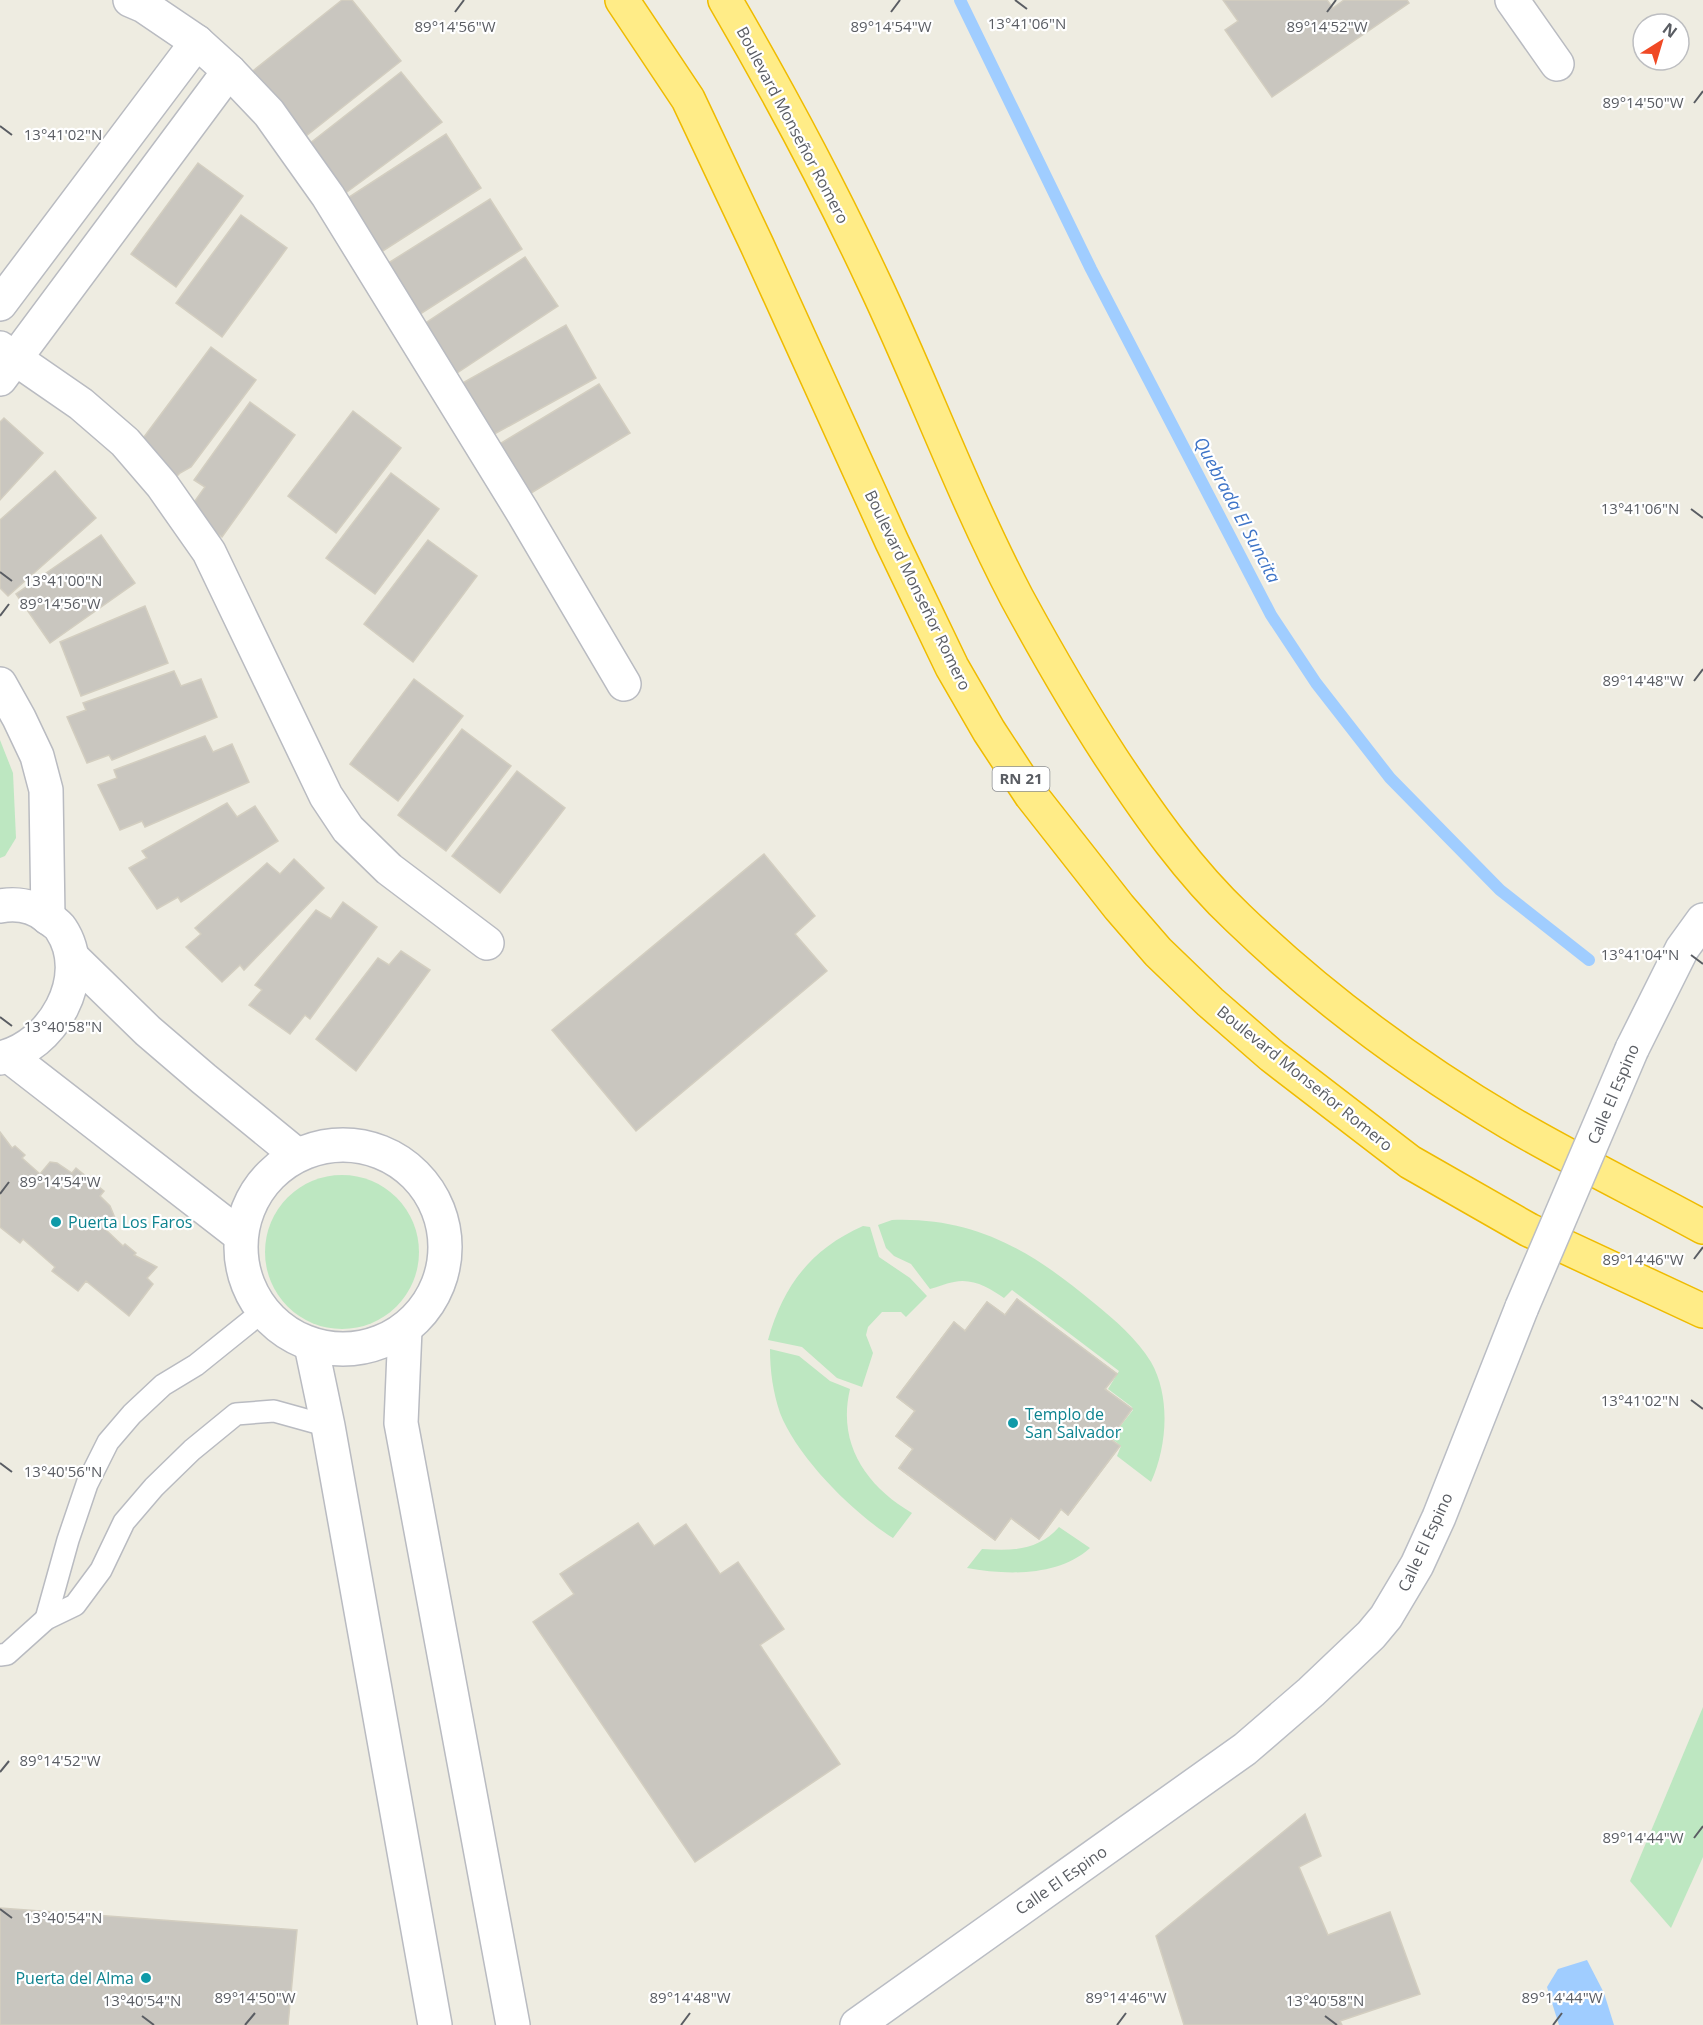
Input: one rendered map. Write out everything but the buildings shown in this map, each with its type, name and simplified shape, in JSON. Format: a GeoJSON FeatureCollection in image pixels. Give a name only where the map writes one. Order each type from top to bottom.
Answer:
{"type":"FeatureCollection","features":[{"type":"Feature","properties":{"kind":"highway","name":"Boulevard Monseñor Romero"},"geometry":{"type":"LineString","coordinates":[[622,0],[688,99],[952,667],[989,731],[1031,795],[1119,907],[1158,952],[1210,1002],[1272,1056],[1410,1162],[1529,1230],[1703,1311]]}},
{"type":"Feature","properties":{"kind":"highway","name":"Boulevard Monseñor Romero"},"geometry":{"type":"LineString","coordinates":[[725,0],[778,90],[873,280],[1016,596],[1074,699],[1127,781],[1177,851],[1235,916],[1295,970],[1373,1033],[1435,1076],[1511,1123],[1703,1227]]}},
{"type":"Feature","properties":{"kind":"street"},"geometry":{"type":"LineString","coordinates":[[129,0],[144,6],[197,42],[229,71],[269,113],[328,196],[522,511],[624,684]]}},
{"type":"Feature","properties":{"kind":"street"},"geometry":{"type":"LineString","coordinates":[[1512,0],[1557,64]]}},
{"type":"Feature","properties":{"kind":"street"},"geometry":{"type":"LineString","coordinates":[[0,304],[197,42]]}},
{"type":"Feature","properties":{"kind":"street"},"geometry":{"type":"LineString","coordinates":[[229,71],[5,362],[81,404],[125,442],[162,485],[209,552],[326,796],[348,829],[389,869],[487,943]]}},
{"type":"Feature","properties":{"kind":"street"},"geometry":{"type":"LineString","coordinates":[[0,684],[37,756],[46,790],[48,918]]}},
{"type":"Feature","properties":{"kind":"street"},"geometry":{"type":"LineString","coordinates":[[0,906],[11,904],[37,909],[60,928],[72,957],[73,975],[57,1017],[40,1038],[4,1057],[241,1236]]}},
{"type":"Feature","properties":{"kind":"street","name":"Calle El Espino"},"geometry":{"type":"LineString","coordinates":[[857,2025],[1245,1749],[1311,1692],[1371,1635],[1386,1617],[1417,1565],[1439,1517],[1522,1307],[1632,1049],[1693,945],[1703,920]]}},
{"type":"Feature","properties":{"kind":"street"},"geometry":{"type":"LineString","coordinates":[[72,957],[148,1031],[297,1155]]}},
{"type":"Feature","properties":{"kind":"street"},"geometry":{"type":"LineString","coordinates":[[331,1145],[366,1147],[398,1160],[424,1183],[440,1213],[446,1245],[442,1278],[428,1307],[405,1329],[376,1345],[344,1350],[311,1345],[285,1331],[263,1311],[249,1288],[242,1263],[241,1236],[250,1203],[270,1175],[297,1155],[331,1145]]}},
{"type":"Feature","properties":{"kind":"street"},"geometry":{"type":"LineString","coordinates":[[405,1329],[401,1423],[513,2025]]}},
{"type":"Feature","properties":{"kind":"street"},"geometry":{"type":"LineString","coordinates":[[311,1345],[328,1426],[435,2025]]}},
{"type":"Feature","properties":{"kind":"lane"},"geometry":{"type":"LineString","coordinates":[[46,1619],[68,1540],[87,1484],[108,1442],[132,1414],[163,1385],[196,1365],[263,1311]]}},
{"type":"Feature","properties":{"kind":"lane"},"geometry":{"type":"LineString","coordinates":[[0,1655],[7,1654],[46,1619],[75,1605],[101,1570],[124,1522],[161,1479],[236,1414],[274,1411],[328,1426]]}},
{"type":"Feature","properties":{"kind":"green space"},"geometry":{"type":"Polygon","coordinates":[[[0,740],[13,773],[16,838],[5,856],[0,858],[0,740]]]}},
{"type":"Feature","properties":{"kind":"green space"},"geometry":{"type":"Polygon","coordinates":[[[342,1175],[371,1181],[385,1188],[396,1198],[406,1209],[413,1223],[419,1252],[413,1281],[406,1295],[396,1306],[385,1316],[371,1323],[342,1329],[313,1323],[299,1316],[288,1306],[278,1295],[271,1281],[265,1252],[271,1223],[278,1209],[288,1198],[299,1188],[313,1181],[342,1175]]]}},
{"type":"Feature","properties":{"kind":"green space"},"geometry":{"type":"Polygon","coordinates":[[[892,1220],[950,1224],[1001,1241],[1025,1253],[1071,1284],[1125,1330],[1151,1362],[1162,1391],[1163,1438],[1161,1453],[1151,1482],[1117,1456],[1121,1446],[1111,1438],[1133,1410],[1108,1389],[1119,1371],[1012,1290],[1004,1298],[981,1285],[968,1281],[948,1283],[930,1289],[911,1264],[894,1256],[886,1248],[878,1225],[892,1220]]]}},
{"type":"Feature","properties":{"kind":"green space"},"geometry":{"type":"Polygon","coordinates":[[[863,1226],[870,1227],[879,1257],[910,1278],[927,1296],[906,1317],[901,1312],[882,1312],[868,1327],[866,1335],[873,1353],[862,1387],[837,1378],[802,1347],[768,1340],[782,1303],[802,1271],[828,1246],[863,1226]]]}},
{"type":"Feature","properties":{"kind":"green space"},"geometry":{"type":"Polygon","coordinates":[[[770,1349],[799,1356],[830,1381],[850,1389],[847,1409],[848,1428],[859,1462],[881,1490],[912,1513],[893,1538],[844,1499],[799,1448],[780,1413],[772,1381],[770,1349]]]}},
{"type":"Feature","properties":{"kind":"green space"},"geometry":{"type":"Polygon","coordinates":[[[1059,1527],[1090,1548],[1063,1564],[1031,1572],[998,1572],[967,1568],[982,1549],[1023,1548],[1042,1541],[1059,1527]]]}},
{"type":"Feature","properties":{"kind":"green space"},"geometry":{"type":"Polygon","coordinates":[[[1703,1707],[1703,1857],[1671,1928],[1630,1881],[1703,1707]]]}},
{"type":"Feature","properties":{"kind":"water"},"geometry":{"type":"Polygon","coordinates":[[[1587,1960],[1604,1993],[1614,2025],[1559,2025],[1547,1987],[1558,1969],[1587,1960]]]}},
{"type":"Feature","properties":{"kind":"waterway","name":"Quebrada El Suncita"},"geometry":{"type":"LineString","coordinates":[[960,0],[1091,269],[1271,615],[1316,683],[1390,778],[1500,890],[1589,960]]}},
{"type":"Feature","properties":{"kind":"place","name":"Puerta Los Faros"},"geometry":{"type":"Point","coordinates":[56,1222]}},
{"type":"Feature","properties":{"kind":"place","name":"Templo de San Salvador"},"geometry":{"type":"Point","coordinates":[1013,1423]}},
{"type":"Feature","properties":{"kind":"place","name":"Puerta del Alma"},"geometry":{"type":"Point","coordinates":[146,1978]}}]}
